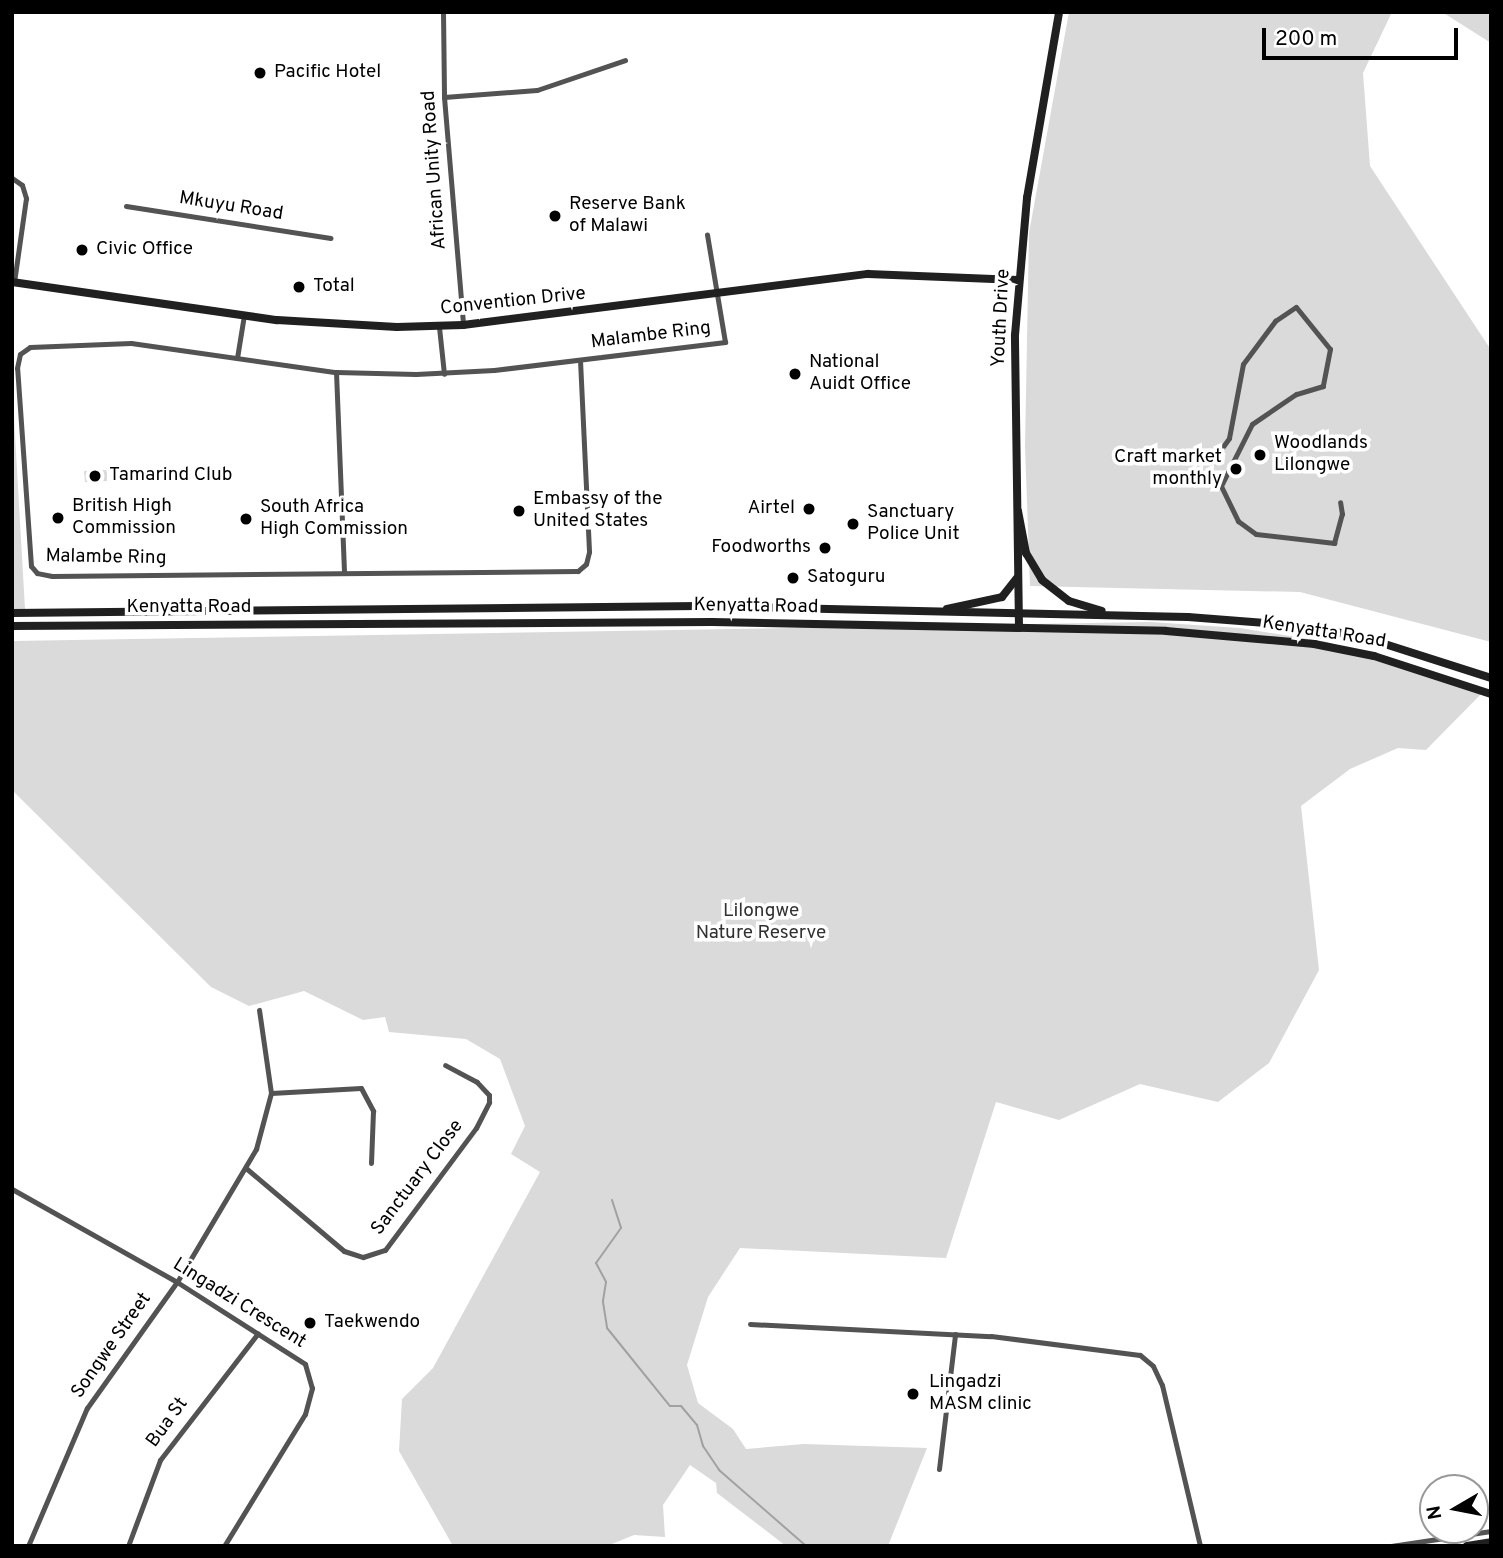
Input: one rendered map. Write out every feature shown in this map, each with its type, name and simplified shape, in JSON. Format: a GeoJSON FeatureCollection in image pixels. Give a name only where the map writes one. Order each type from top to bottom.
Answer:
{"type":"FeatureCollection","features":[{"type":"Feature","properties":{"kind":"main road","name":"Youth Drive"},"geometry":{"type":"LineString","coordinates":[[1019,628],[1014,498],[1019,280],[1027,198],[1059,12]]}},
{"type":"Feature","properties":{"kind":"main road","name":"Convention Drive"},"geometry":{"type":"LineString","coordinates":[[13,282],[244,315],[354,327],[439,327],[887,273],[1019,280]]}},
{"type":"Feature","properties":{"kind":"main road"},"geometry":{"type":"LineString","coordinates":[[1014,498],[1026,553],[1054,593],[1092,609],[1130,615]]}},
{"type":"Feature","properties":{"kind":"main road"},"geometry":{"type":"LineString","coordinates":[[937,612],[1002,597],[1017,578]]}},
{"type":"Feature","properties":{"kind":"main road","name":"Kenyatta Road"},"geometry":{"type":"LineString","coordinates":[[12,612],[686,607],[1130,615],[1306,626],[1467,668],[1491,678]]}},
{"type":"Feature","properties":{"kind":"main road","name":"Kenyatta Road"},"geometry":{"type":"LineString","coordinates":[[12,626],[712,622],[1166,631],[1314,644],[1374,656],[1464,682],[1491,694]]}},
{"type":"Feature","properties":{"kind":"main road"},"geometry":{"type":"LineString","coordinates":[[1467,1546],[1491,1542]]}},
{"type":"Feature","properties":{"kind":"street","name":"African Unity Road"},"geometry":{"type":"LineString","coordinates":[[443,12],[444,97],[463,325]]}},
{"type":"Feature","properties":{"kind":"street"},"geometry":{"type":"LineString","coordinates":[[444,97],[537,90],[625,60]]}},
{"type":"Feature","properties":{"kind":"street"},"geometry":{"type":"LineString","coordinates":[[12,178],[22,185],[26,198],[13,282]]}},
{"type":"Feature","properties":{"kind":"street","name":"Mkuyu Road"},"geometry":{"type":"LineString","coordinates":[[126,206],[331,238]]}},
{"type":"Feature","properties":{"kind":"street"},"geometry":{"type":"LineString","coordinates":[[707,235],[719,293]]}},
{"type":"Feature","properties":{"kind":"street","name":"Malambe Ring"},"geometry":{"type":"LineString","coordinates":[[580,360],[589,552],[583,569],[52,576],[37,573],[31,566],[17,368],[23,351],[35,347],[131,343],[336,372],[444,374],[725,342],[719,293]]}},
{"type":"Feature","properties":{"kind":"street"},"geometry":{"type":"LineString","coordinates":[[1219,452],[1229,438],[1243,364],[1275,321],[1296,307],[1330,349],[1323,386],[1296,394],[1252,424],[1221,486],[1238,521],[1256,534],[1334,543],[1342,514],[1340,502]]}},
{"type":"Feature","properties":{"kind":"street"},"geometry":{"type":"LineString","coordinates":[[237,358],[244,315]]}},
{"type":"Feature","properties":{"kind":"street"},"geometry":{"type":"LineString","coordinates":[[439,327],[444,374]]}},
{"type":"Feature","properties":{"kind":"street"},"geometry":{"type":"LineString","coordinates":[[336,372],[344,572]]}},
{"type":"Feature","properties":{"kind":"street"},"geometry":{"type":"LineString","coordinates":[[259,1010],[271,1093],[361,1088],[373,1111],[372,1163]]}},
{"type":"Feature","properties":{"kind":"street","name":"Sanctuary Close"},"geometry":{"type":"LineString","coordinates":[[247,1168],[344,1251],[363,1257],[385,1250],[476,1128],[489,1102],[489,1095],[477,1082],[445,1065]]}},
{"type":"Feature","properties":{"kind":"street","name":"Songwe Street"},"geometry":{"type":"LineString","coordinates":[[28,1546],[86,1408],[177,1282],[247,1168],[262,1134],[271,1093]]}},
{"type":"Feature","properties":{"kind":"street","name":"Lingadzi Crescent"},"geometry":{"type":"LineString","coordinates":[[12,1189],[177,1282],[296,1354],[305,1364],[312,1388],[305,1414],[224,1546]]}},
{"type":"Feature","properties":{"kind":"street"},"geometry":{"type":"LineString","coordinates":[[750,1324],[955,1335],[1130,1351],[1147,1360],[1162,1385],[1200,1546]]}},
{"type":"Feature","properties":{"kind":"street","name":"Bua St"},"geometry":{"type":"LineString","coordinates":[[128,1546],[160,1460],[258,1333]]}},
{"type":"Feature","properties":{"kind":"street"},"geometry":{"type":"LineString","coordinates":[[939,1469],[955,1335]]}},
{"type":"Feature","properties":{"kind":"street"},"geometry":{"type":"LineString","coordinates":[[1391,1546],[1491,1531]]}},
{"type":"Feature","properties":{"kind":"green space"},"geometry":{"type":"Polygon","coordinates":[[[1069,12],[1392,12],[1363,73],[1370,166],[1491,350],[1491,642],[1300,592],[1030,586],[1025,447],[1029,233],[1069,12]]]}},
{"type":"Feature","properties":{"kind":"green space"},"geometry":{"type":"Polygon","coordinates":[[[1442,12],[1491,12],[1491,43],[1442,12]]]}},
{"type":"Feature","properties":{"kind":"green space"},"geometry":{"type":"Polygon","coordinates":[[[12,382],[25,609],[12,610],[12,382]]]}},
{"type":"Feature","properties":{"kind":"green space","name":"Tamarind Club"},"geometry":{"type":"Polygon","coordinates":[[[107,470],[107,481],[85,482],[84,471],[107,470]]]}},
{"type":"Feature","properties":{"kind":"green space","name":"Lilongwe Nature Reserve"},"geometry":{"type":"Polygon","coordinates":[[[1150,622],[1240,628],[1327,642],[1486,689],[1426,750],[1398,748],[1350,769],[1301,806],[1319,970],[1269,1063],[1218,1102],[1140,1084],[1059,1120],[996,1102],[946,1258],[740,1248],[708,1297],[687,1365],[698,1403],[733,1429],[746,1449],[804,1444],[927,1448],[888,1546],[786,1546],[717,1493],[716,1483],[690,1465],[663,1505],[665,1537],[634,1535],[607,1546],[453,1546],[399,1451],[402,1399],[433,1368],[540,1172],[511,1154],[525,1126],[500,1059],[466,1039],[389,1032],[385,1017],[363,1020],[304,991],[249,1006],[211,987],[12,790],[12,641],[1150,622]]]}},
{"type":"Feature","properties":{"kind":"waterway"},"geometry":{"type":"LineString","coordinates":[[612,1200],[621,1228],[596,1263],[606,1282],[603,1302],[607,1328],[670,1406],[681,1406],[697,1425],[703,1446],[719,1470],[806,1546]]}},
{"type":"Feature","properties":{"kind":"place","name":"Pacific Hotel"},"geometry":{"type":"Point","coordinates":[260,73]}},
{"type":"Feature","properties":{"kind":"place","name":"Reserve Bank of Malawi"},"geometry":{"type":"Point","coordinates":[555,216]}},
{"type":"Feature","properties":{"kind":"place","name":"Civic Office"},"geometry":{"type":"Point","coordinates":[82,250]}},
{"type":"Feature","properties":{"kind":"place","name":"Total"},"geometry":{"type":"Point","coordinates":[299,287]}},
{"type":"Feature","properties":{"kind":"place","name":"National Auidt Office"},"geometry":{"type":"Point","coordinates":[795,374]}},
{"type":"Feature","properties":{"kind":"place","name":"Woodlands Lilongwe"},"geometry":{"type":"Point","coordinates":[1260,455]}},
{"type":"Feature","properties":{"kind":"place","name":"Craft market monthly"},"geometry":{"type":"Point","coordinates":[1236,469]}},
{"type":"Feature","properties":{"kind":"place","name":"Tamarind Club"},"geometry":{"type":"Point","coordinates":[95,476]}},
{"type":"Feature","properties":{"kind":"place","name":"Airtel"},"geometry":{"type":"Point","coordinates":[809,509]}},
{"type":"Feature","properties":{"kind":"place","name":"Embassy of the United States"},"geometry":{"type":"Point","coordinates":[519,511]}},
{"type":"Feature","properties":{"kind":"place","name":"British High Commission"},"geometry":{"type":"Point","coordinates":[58,518]}},
{"type":"Feature","properties":{"kind":"place","name":"South Africa High Commission"},"geometry":{"type":"Point","coordinates":[246,519]}},
{"type":"Feature","properties":{"kind":"place","name":"Sanctuary Police Unit"},"geometry":{"type":"Point","coordinates":[853,524]}},
{"type":"Feature","properties":{"kind":"place","name":"Foodworths"},"geometry":{"type":"Point","coordinates":[825,548]}},
{"type":"Feature","properties":{"kind":"place","name":"Satoguru"},"geometry":{"type":"Point","coordinates":[793,578]}},
{"type":"Feature","properties":{"kind":"place","name":"Taekwendo"},"geometry":{"type":"Point","coordinates":[310,1323]}},
{"type":"Feature","properties":{"kind":"place","name":"Lingadzi MASM clinic"},"geometry":{"type":"Point","coordinates":[913,1394]}}]}
